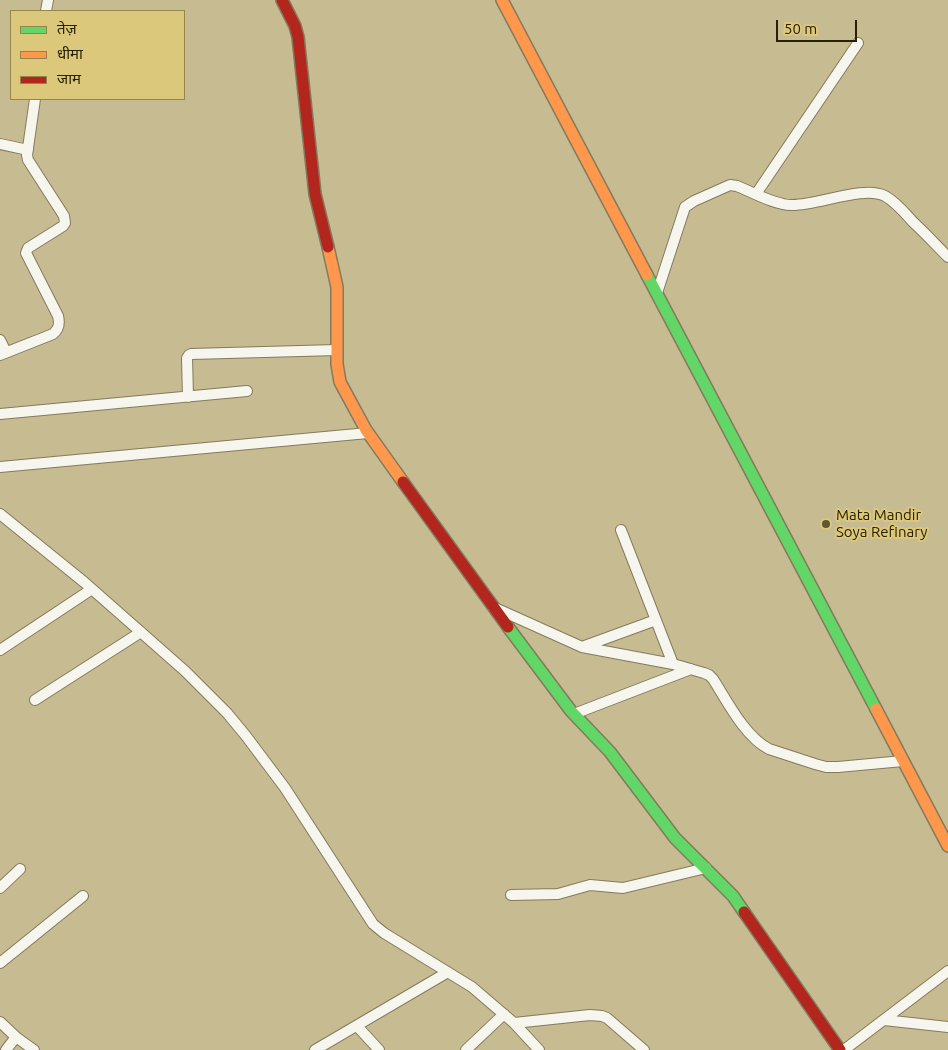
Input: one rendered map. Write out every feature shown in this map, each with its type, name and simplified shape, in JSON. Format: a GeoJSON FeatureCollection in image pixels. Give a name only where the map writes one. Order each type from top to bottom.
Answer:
{"type":"FeatureCollection","features":[{"type":"Feature","properties":{"kind":"main road"},"geometry":{"type":"LineString","coordinates":[[282,0],[295,26],[298,37],[315,194],[337,283],[337,369],[340,382],[368,433],[492,606],[574,714],[610,752],[675,838],[734,896],[840,1050]]}},
{"type":"Feature","properties":{"kind":"main road"},"geometry":{"type":"LineString","coordinates":[[502,0],[948,846]]}},
{"type":"Feature","properties":{"kind":"street"},"geometry":{"type":"LineString","coordinates":[[756,194],[858,43]]}},
{"type":"Feature","properties":{"kind":"street"},"geometry":{"type":"LineString","coordinates":[[0,340],[3,354],[53,334],[60,324],[58,316],[27,258],[26,251],[65,223],[64,218],[29,163],[27,155],[35,100]]}},
{"type":"Feature","properties":{"kind":"street"},"geometry":{"type":"LineString","coordinates":[[0,144],[28,150]]}},
{"type":"Feature","properties":{"kind":"street"},"geometry":{"type":"LineString","coordinates":[[656,294],[685,207],[730,185],[790,205],[866,193],[880,194],[899,206],[948,257]]}},
{"type":"Feature","properties":{"kind":"street"},"geometry":{"type":"LineString","coordinates":[[188,397],[187,358],[189,354],[337,350]]}},
{"type":"Feature","properties":{"kind":"street"},"geometry":{"type":"LineString","coordinates":[[0,414],[247,391]]}},
{"type":"Feature","properties":{"kind":"street"},"geometry":{"type":"LineString","coordinates":[[0,467],[368,433]]}},
{"type":"Feature","properties":{"kind":"street"},"geometry":{"type":"LineString","coordinates":[[0,514],[92,589],[205,690],[246,736],[285,788],[373,924],[384,933],[472,987],[514,1022],[539,1050]]}},
{"type":"Feature","properties":{"kind":"street"},"geometry":{"type":"LineString","coordinates":[[621,530],[673,664]]}},
{"type":"Feature","properties":{"kind":"street"},"geometry":{"type":"LineString","coordinates":[[0,650],[92,589]]}},
{"type":"Feature","properties":{"kind":"street"},"geometry":{"type":"LineString","coordinates":[[492,606],[582,647],[673,664],[707,674],[711,677],[746,730],[756,741],[769,749],[826,767],[903,761]]}},
{"type":"Feature","properties":{"kind":"street"},"geometry":{"type":"LineString","coordinates":[[582,647],[656,620]]}},
{"type":"Feature","properties":{"kind":"street"},"geometry":{"type":"LineString","coordinates":[[35,700],[141,632]]}},
{"type":"Feature","properties":{"kind":"street"},"geometry":{"type":"LineString","coordinates":[[574,714],[692,669]]}},
{"type":"Feature","properties":{"kind":"street"},"geometry":{"type":"LineString","coordinates":[[511,895],[558,894],[590,885],[623,888],[706,868]]}},
{"type":"Feature","properties":{"kind":"street"},"geometry":{"type":"LineString","coordinates":[[0,888],[20,869]]}},
{"type":"Feature","properties":{"kind":"street"},"geometry":{"type":"LineString","coordinates":[[0,963],[83,896]]}},
{"type":"Feature","properties":{"kind":"street"},"geometry":{"type":"LineString","coordinates":[[844,1050],[948,971]]}},
{"type":"Feature","properties":{"kind":"street"},"geometry":{"type":"LineString","coordinates":[[315,1050],[448,972]]}},
{"type":"Feature","properties":{"kind":"street"},"geometry":{"type":"LineString","coordinates":[[466,1050],[504,1014]]}},
{"type":"Feature","properties":{"kind":"street"},"geometry":{"type":"LineString","coordinates":[[514,1022],[590,1014],[602,1016],[612,1022],[644,1050]]}},
{"type":"Feature","properties":{"kind":"street"},"geometry":{"type":"LineString","coordinates":[[884,1020],[948,1027]]}},
{"type":"Feature","properties":{"kind":"street"},"geometry":{"type":"LineString","coordinates":[[0,1022],[34,1050]]}},
{"type":"Feature","properties":{"kind":"street"},"geometry":{"type":"LineString","coordinates":[[357,1026],[379,1050]]}},
{"type":"Feature","properties":{"kind":"street"},"geometry":{"type":"LineString","coordinates":[[6,1050],[16,1037]]}},
{"type":"Feature","properties":{"kind":"traffic: fast"},"geometry":{"type":"LineString","coordinates":[[647,275],[876,709]]}},
{"type":"Feature","properties":{"kind":"traffic: fast"},"geometry":{"type":"LineString","coordinates":[[508,627],[571,711],[610,752],[675,838],[733,896],[744,912]]}},
{"type":"Feature","properties":{"kind":"traffic: slow"},"geometry":{"type":"LineString","coordinates":[[502,0],[647,275]]}},
{"type":"Feature","properties":{"kind":"traffic: slow"},"geometry":{"type":"LineString","coordinates":[[328,247],[337,287],[337,364],[340,382],[366,430],[403,482]]}},
{"type":"Feature","properties":{"kind":"traffic: slow"},"geometry":{"type":"LineString","coordinates":[[876,709],[948,846]]}},
{"type":"Feature","properties":{"kind":"traffic: jam"},"geometry":{"type":"LineString","coordinates":[[282,0],[295,26],[298,37],[315,194],[328,247]]}},
{"type":"Feature","properties":{"kind":"traffic: jam"},"geometry":{"type":"LineString","coordinates":[[403,482],[508,627]]}},
{"type":"Feature","properties":{"kind":"traffic: jam"},"geometry":{"type":"LineString","coordinates":[[744,912],[840,1050]]}},
{"type":"Feature","properties":{"kind":"place","name":"Mata Mandir Soya Refinary"},"geometry":{"type":"Point","coordinates":[826,524]}}]}
